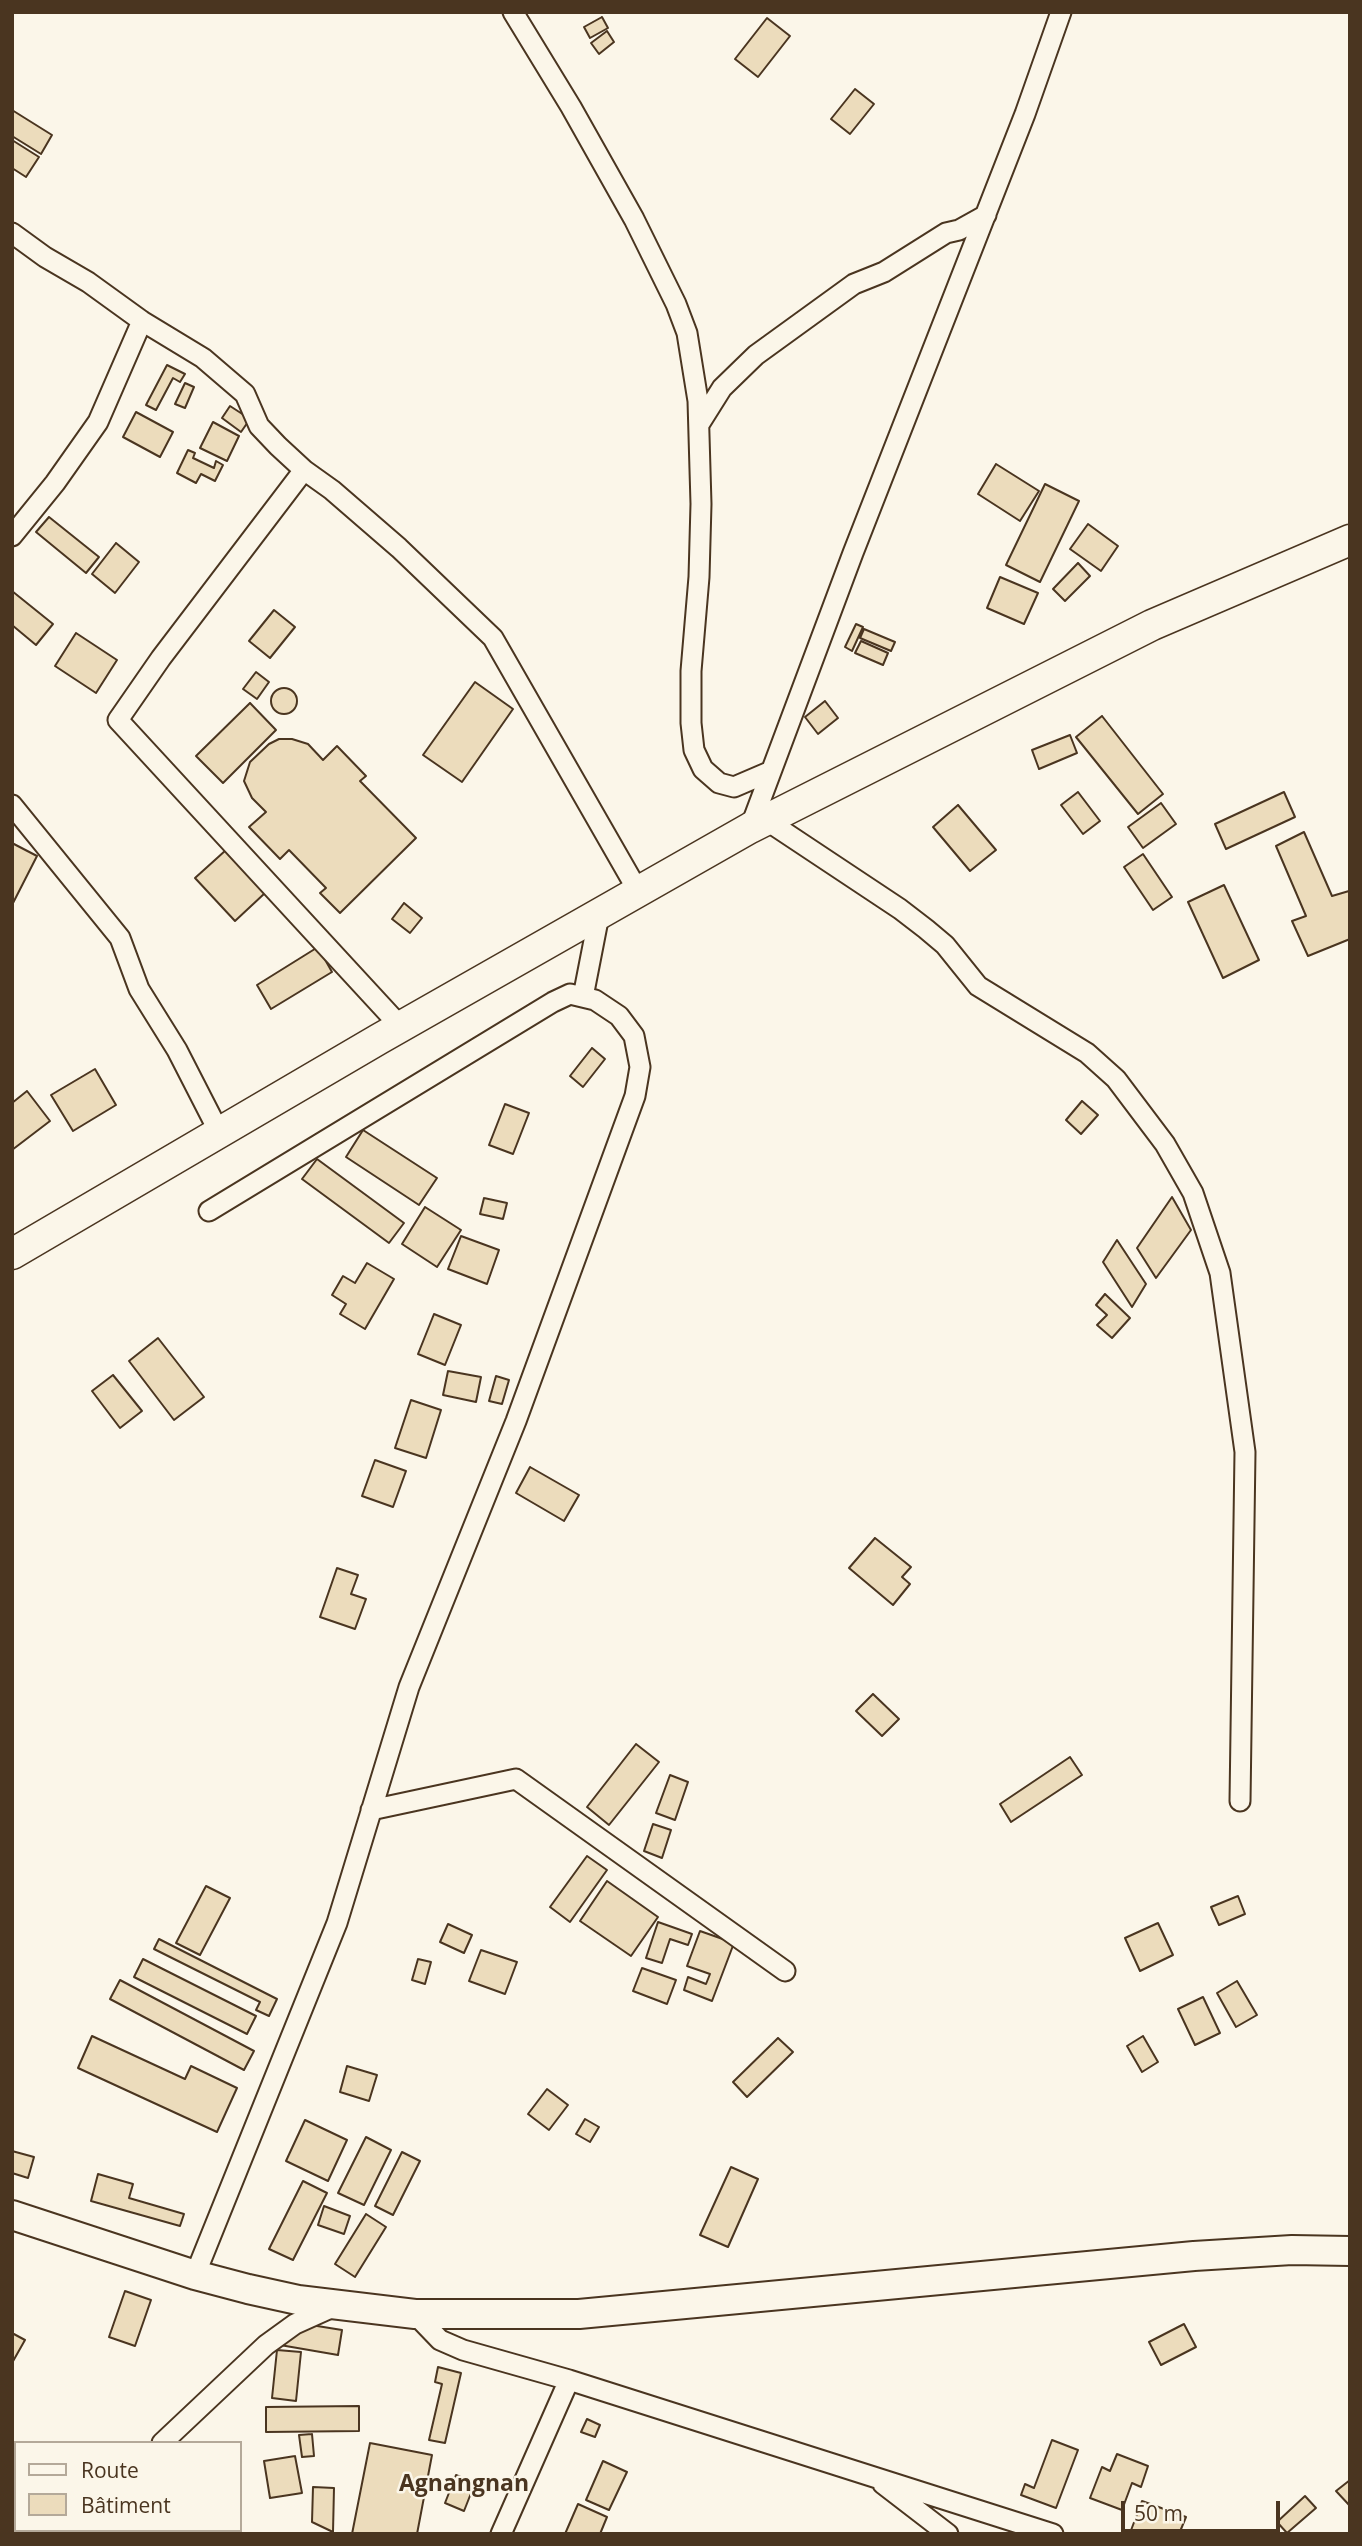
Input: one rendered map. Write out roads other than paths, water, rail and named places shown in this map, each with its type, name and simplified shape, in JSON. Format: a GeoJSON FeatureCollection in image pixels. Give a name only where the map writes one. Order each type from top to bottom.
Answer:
{"type":"FeatureCollection","features":[{"type":"Feature","properties":{"kind":"main road"},"geometry":{"type":"LineString","coordinates":[[12,1254],[567,930],[599,915],[758,824],[1152,625],[1350,540]]}},
{"type":"Feature","properties":{"kind":"main road"},"geometry":{"type":"LineString","coordinates":[[12,2215],[195,2275],[286,2297],[415,2314],[579,2314],[1194,2256],[1292,2250],[1350,2251]]}},
{"type":"Feature","properties":{"kind":"street"},"geometry":{"type":"LineString","coordinates":[[513,12],[615,186],[676,304],[687,333],[698,401],[701,504],[699,577],[691,671],[694,750],[703,769],[719,783],[734,787],[769,772]]}},
{"type":"Feature","properties":{"kind":"street"},"geometry":{"type":"LineString","coordinates":[[1062,12],[986,215],[769,772],[758,824],[900,909],[945,945],[978,985],[1087,1053],[1115,1079],[1165,1144],[1193,1193],[1220,1273],[1245,1452],[1240,1801]]}},
{"type":"Feature","properties":{"kind":"street"},"geometry":{"type":"LineString","coordinates":[[698,427],[722,388],[756,355],[854,284],[884,272],[946,233],[959,230],[986,215]]}},
{"type":"Feature","properties":{"kind":"street"},"geometry":{"type":"LineString","coordinates":[[12,233],[142,321],[203,358],[245,394],[259,426],[304,470],[332,490],[399,548],[493,638],[638,891]]}},
{"type":"Feature","properties":{"kind":"street"},"geometry":{"type":"LineString","coordinates":[[12,536],[55,483],[97,422],[142,321]]}},
{"type":"Feature","properties":{"kind":"street"},"geometry":{"type":"LineString","coordinates":[[304,470],[161,658],[118,720],[401,1027]]}},
{"type":"Feature","properties":{"kind":"street"},"geometry":{"type":"LineString","coordinates":[[12,805],[120,938],[139,989],[177,1050],[219,1132]]}},
{"type":"Feature","properties":{"kind":"street"},"geometry":{"type":"LineString","coordinates":[[583,998],[599,915]]}},
{"type":"Feature","properties":{"kind":"street"},"geometry":{"type":"LineString","coordinates":[[195,2275],[337,1923],[409,1687],[516,1421],[635,1096],[640,1067],[634,1036],[620,1016],[595,1000],[570,994],[209,1211]]}},
{"type":"Feature","properties":{"kind":"street"},"geometry":{"type":"LineString","coordinates":[[371,1810],[516,1779],[785,1971]]}},
{"type":"Feature","properties":{"kind":"street"},"geometry":{"type":"LineString","coordinates":[[164,2441],[266,2345],[295,2325],[337,2305]]}},
{"type":"Feature","properties":{"kind":"street"},"geometry":{"type":"LineString","coordinates":[[415,2314],[440,2340],[463,2350],[569,2380],[1053,2534]]}},
{"type":"Feature","properties":{"kind":"street"},"geometry":{"type":"LineString","coordinates":[[501,2534],[569,2380]]}},
{"type":"Feature","properties":{"kind":"street"},"geometry":{"type":"LineString","coordinates":[[871,2475],[948,2534]]}},
{"type":"Feature","properties":{"kind":"district","name":"Agnangnan"},"geometry":{"type":"Point","coordinates":[464,2484]}}]}
